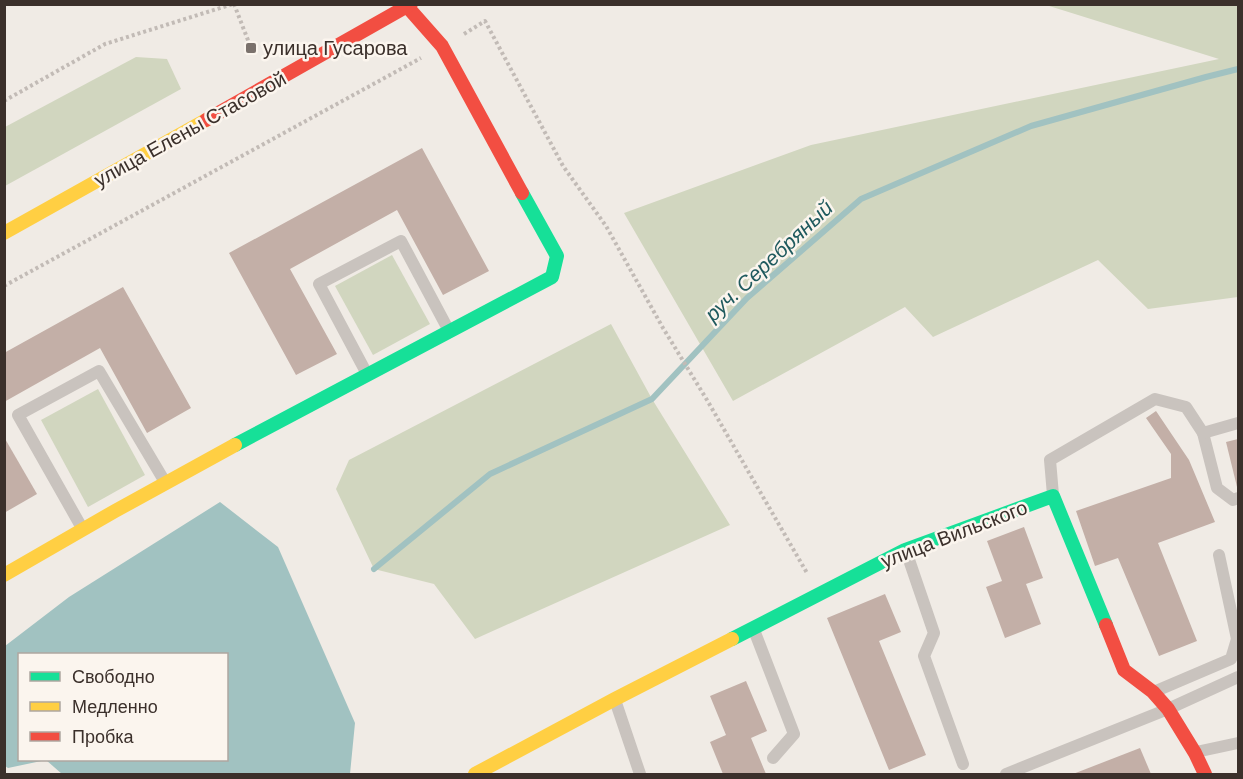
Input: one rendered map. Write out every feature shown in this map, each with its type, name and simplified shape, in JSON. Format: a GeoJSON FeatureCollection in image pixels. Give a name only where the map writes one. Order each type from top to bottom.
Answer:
{"type":"FeatureCollection","features":[{"type":"Feature","properties":{"kind":"street"},"geometry":{"type":"LineString","coordinates":[[4,575],[165,483],[552,277],[557,256],[442,46],[408,5]]}},
{"type":"Feature","properties":{"kind":"street","name":"улица Елены Стасовой"},"geometry":{"type":"LineString","coordinates":[[4,233],[408,5]]}},
{"type":"Feature","properties":{"kind":"street","name":"улица Вильского"},"geometry":{"type":"LineString","coordinates":[[475,774],[615,699],[905,550],[1053,496],[1124,670],[1153,692],[1168,709],[1205,774]]}},
{"type":"Feature","properties":{"kind":"lane"},"geometry":{"type":"LineString","coordinates":[[367,375],[320,284],[340,273],[401,241],[449,330]]}},
{"type":"Feature","properties":{"kind":"lane"},"geometry":{"type":"LineString","coordinates":[[82,529],[18,416],[28,410],[99,371],[165,483]]}},
{"type":"Feature","properties":{"kind":"lane"},"geometry":{"type":"LineString","coordinates":[[1053,496],[1050,460],[1155,399],[1186,407],[1203,433],[1217,488],[1233,500],[1239,498]]}},
{"type":"Feature","properties":{"kind":"lane"},"geometry":{"type":"LineString","coordinates":[[1203,433],[1239,423]]}},
{"type":"Feature","properties":{"kind":"lane"},"geometry":{"type":"LineString","coordinates":[[905,550],[934,633],[924,656],[963,764]]}},
{"type":"Feature","properties":{"kind":"lane"},"geometry":{"type":"LineString","coordinates":[[1153,692],[1230,659],[1237,639],[1219,555]]}},
{"type":"Feature","properties":{"kind":"lane"},"geometry":{"type":"LineString","coordinates":[[753,629],[794,734],[773,758]]}},
{"type":"Feature","properties":{"kind":"lane"},"geometry":{"type":"LineString","coordinates":[[1006,774],[1168,709],[1239,677]]}},
{"type":"Feature","properties":{"kind":"lane"},"geometry":{"type":"LineString","coordinates":[[615,699],[640,774]]}},
{"type":"Feature","properties":{"kind":"lane"},"geometry":{"type":"LineString","coordinates":[[1195,753],[1239,743]]}},
{"type":"Feature","properties":{"kind":"path"},"geometry":{"type":"LineString","coordinates":[[4,101],[105,44],[233,4],[251,48]]}},
{"type":"Feature","properties":{"kind":"path"},"geometry":{"type":"LineString","coordinates":[[4,286],[485,21],[563,166],[606,226],[663,328],[820,595]]}},
{"type":"Feature","properties":{"kind":"green space"},"geometry":{"type":"Polygon","coordinates":[[[1046,5],[1238,5],[1238,297],[1148,309],[1098,260],[933,337],[905,307],[733,401],[624,213],[811,145],[1219,59],[1046,5]]]}},
{"type":"Feature","properties":{"kind":"green space"},"geometry":{"type":"Polygon","coordinates":[[[136,57],[167,59],[181,89],[5,186],[5,127],[136,57]]]}},
{"type":"Feature","properties":{"kind":"green space"},"geometry":{"type":"Polygon","coordinates":[[[392,255],[430,324],[373,355],[335,286],[392,255]]]}},
{"type":"Feature","properties":{"kind":"green space"},"geometry":{"type":"Polygon","coordinates":[[[611,324],[652,399],[730,525],[475,639],[434,584],[374,569],[336,489],[349,460],[611,324]]]}},
{"type":"Feature","properties":{"kind":"green space"},"geometry":{"type":"Polygon","coordinates":[[[98,389],[145,475],[88,507],[41,420],[98,389]]]}},
{"type":"Feature","properties":{"kind":"water"},"geometry":{"type":"Polygon","coordinates":[[[220,502],[278,547],[355,723],[350,774],[62,774],[47,761],[228,761],[228,653],[18,653],[18,761],[41,761],[8,768],[5,766],[5,646],[69,597],[220,502]]]}},
{"type":"Feature","properties":{"kind":"building"},"geometry":{"type":"Polygon","coordinates":[[[422,148],[489,271],[443,295],[397,210],[290,269],[337,354],[296,375],[229,253],[422,148]]]}},
{"type":"Feature","properties":{"kind":"building"},"geometry":{"type":"Polygon","coordinates":[[[123,287],[191,408],[147,433],[100,348],[4,402],[4,353],[123,287]]]}},
{"type":"Feature","properties":{"kind":"building"},"geometry":{"type":"Polygon","coordinates":[[[1156,411],[1189,460],[1215,522],[1158,543],[1197,641],[1159,656],[1118,558],[1095,566],[1076,511],[1171,478],[1171,454],[1146,418],[1156,411]]]}},
{"type":"Feature","properties":{"kind":"building"},"geometry":{"type":"Polygon","coordinates":[[[4,437],[37,494],[4,513],[4,437]]]}},
{"type":"Feature","properties":{"kind":"building"},"geometry":{"type":"Polygon","coordinates":[[[1238,439],[1238,491],[1226,442],[1238,439]]]}},
{"type":"Feature","properties":{"kind":"building"},"geometry":{"type":"Polygon","coordinates":[[[1024,527],[1043,578],[1026,584],[1041,624],[1005,638],[986,587],[1002,581],[987,541],[1024,527]]]}},
{"type":"Feature","properties":{"kind":"building"},"geometry":{"type":"Polygon","coordinates":[[[885,594],[901,632],[879,641],[926,755],[889,770],[827,618],[885,594]]]}},
{"type":"Feature","properties":{"kind":"building"},"geometry":{"type":"Polygon","coordinates":[[[746,681],[767,731],[751,738],[766,774],[723,774],[710,742],[726,735],[710,696],[746,681]]]}},
{"type":"Feature","properties":{"kind":"building"},"geometry":{"type":"Polygon","coordinates":[[[1140,748],[1151,774],[1073,774],[1140,748]]]}},
{"type":"Feature","properties":{"kind":"waterway","name":"руч. Серебряный"},"geometry":{"type":"LineString","coordinates":[[374,569],[490,474],[652,399],[747,298],[861,199],[1031,126],[1238,69]]}},
{"type":"Feature","properties":{"kind":"traffic: fast"},"geometry":{"type":"LineString","coordinates":[[235,445],[552,277],[557,256],[522,193]]}},
{"type":"Feature","properties":{"kind":"traffic: fast"},"geometry":{"type":"LineString","coordinates":[[732,639],[905,550],[1053,496],[1106,625]]}},
{"type":"Feature","properties":{"kind":"traffic: slow"},"geometry":{"type":"LineString","coordinates":[[4,233],[206,120]]}},
{"type":"Feature","properties":{"kind":"traffic: slow"},"geometry":{"type":"LineString","coordinates":[[4,575],[235,445]]}},
{"type":"Feature","properties":{"kind":"traffic: slow"},"geometry":{"type":"LineString","coordinates":[[475,774],[732,639]]}},
{"type":"Feature","properties":{"kind":"traffic: jam"},"geometry":{"type":"LineString","coordinates":[[405,4],[442,46],[522,193]]}},
{"type":"Feature","properties":{"kind":"traffic: jam"},"geometry":{"type":"LineString","coordinates":[[206,120],[411,4]]}},
{"type":"Feature","properties":{"kind":"traffic: jam"},"geometry":{"type":"LineString","coordinates":[[1106,625],[1124,670],[1153,692],[1168,709],[1205,774]]}},
{"type":"Feature","properties":{"kind":"place","name":"улица Гусарова"},"geometry":{"type":"Point","coordinates":[251,48]}}]}
